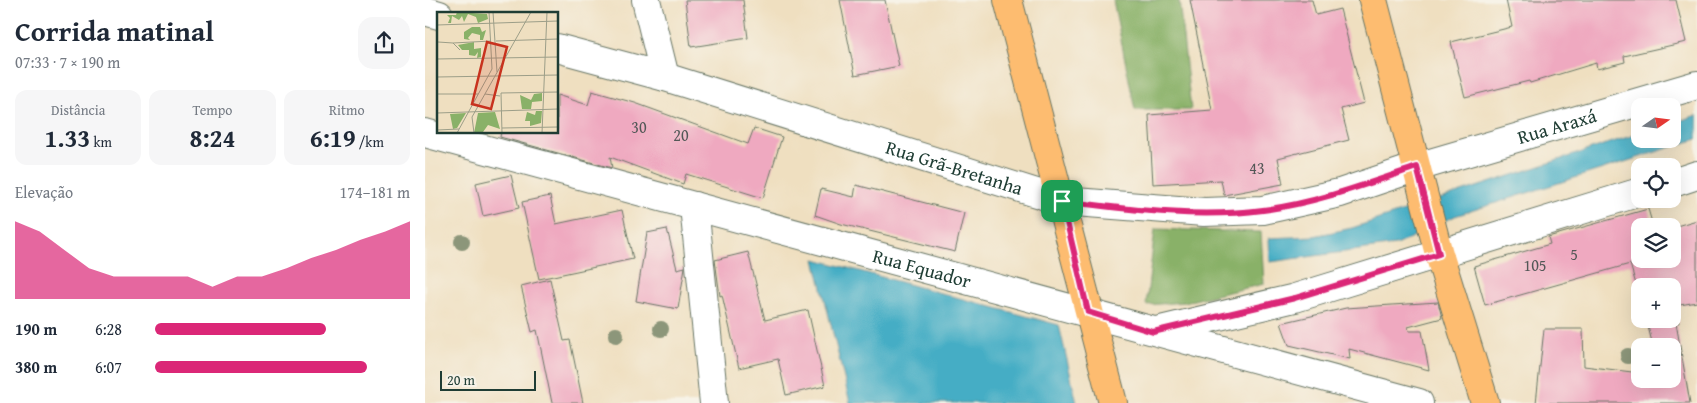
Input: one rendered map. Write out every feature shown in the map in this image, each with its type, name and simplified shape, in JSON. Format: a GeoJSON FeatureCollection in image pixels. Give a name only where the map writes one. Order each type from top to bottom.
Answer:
{"type":"FeatureCollection","features":[{"type":"Feature","properties":{"kind":"main road"},"geometry":{"type":"LineString","coordinates":[[1008,0],[1062,201],[1088,312],[1113,403]]}},
{"type":"Feature","properties":{"kind":"main road"},"geometry":{"type":"LineString","coordinates":[[1373,0],[1435,241],[1485,403]]}},
{"type":"Feature","properties":{"kind":"street"},"geometry":{"type":"LineString","coordinates":[[646,0],[665,77]]}},
{"type":"Feature","properties":{"kind":"street","name":"Rua Grã-Bretanha"},"geometry":{"type":"LineString","coordinates":[[559,49],[665,77],[1062,201],[1204,212],[1263,210],[1340,193],[1417,167]]}},
{"type":"Feature","properties":{"kind":"street","name":"Rua Araxá"},"geometry":{"type":"LineString","coordinates":[[1417,167],[1697,85]]}},
{"type":"Feature","properties":{"kind":"street","name":"Rua Equador"},"geometry":{"type":"LineString","coordinates":[[425,133],[1419,403]]}},
{"type":"Feature","properties":{"kind":"street"},"geometry":{"type":"LineString","coordinates":[[1681,180],[1697,175]]}},
{"type":"Feature","properties":{"kind":"street"},"geometry":{"type":"LineString","coordinates":[[1153,332],[1295,298],[1435,241],[1631,194]]}},
{"type":"Feature","properties":{"kind":"street"},"geometry":{"type":"LineString","coordinates":[[694,206],[714,403]]}},
{"type":"Feature","properties":{"kind":"green space"},"geometry":{"type":"Polygon","coordinates":[[[1113,0],[1179,0],[1191,110],[1135,110],[1113,0]]]}},
{"type":"Feature","properties":{"kind":"green space"},"geometry":{"type":"Polygon","coordinates":[[[1155,229],[1261,232],[1264,284],[1185,302],[1146,305],[1155,229]]]}},
{"type":"Feature","properties":{"kind":"water"},"geometry":{"type":"Polygon","coordinates":[[[1697,115],[1697,139],[1681,144],[1681,120],[1697,115]]]}},
{"type":"Feature","properties":{"kind":"water"},"geometry":{"type":"Polygon","coordinates":[[[1631,136],[1631,148],[1669,148],[1637,158],[1631,158],[1631,160],[1455,216],[1396,245],[1270,262],[1269,238],[1314,236],[1352,228],[1631,136]]]}},
{"type":"Feature","properties":{"kind":"water"},"geometry":{"type":"Polygon","coordinates":[[[815,259],[1059,325],[1077,403],[850,403],[815,259]]]}},
{"type":"Feature","properties":{"kind":"building"},"geometry":{"type":"Polygon","coordinates":[[[685,0],[743,0],[748,38],[691,47],[685,0]]]}},
{"type":"Feature","properties":{"kind":"building"},"geometry":{"type":"Polygon","coordinates":[[[840,0],[885,0],[899,66],[855,75],[840,0]]]}},
{"type":"Feature","properties":{"kind":"building"},"geometry":{"type":"Polygon","coordinates":[[[1190,0],[1312,0],[1316,15],[1340,9],[1364,103],[1341,109],[1349,140],[1278,158],[1283,184],[1224,195],[1221,180],[1153,184],[1149,115],[1212,110],[1190,0]]]}},
{"type":"Feature","properties":{"kind":"building"},"geometry":{"type":"Polygon","coordinates":[[[1506,0],[1676,0],[1686,42],[1624,56],[1625,62],[1597,69],[1596,63],[1530,83],[1529,81],[1465,97],[1451,42],[1512,27],[1506,0]]]}},
{"type":"Feature","properties":{"kind":"building"},"geometry":{"type":"Polygon","coordinates":[[[592,91],[635,103],[748,144],[754,128],[782,137],[763,198],[686,174],[683,184],[610,157],[612,168],[500,137],[501,134],[559,134],[559,96],[588,105],[592,91]]]}},
{"type":"Feature","properties":{"kind":"building"},"geometry":{"type":"Polygon","coordinates":[[[511,175],[519,208],[483,216],[476,183],[511,175]]]}},
{"type":"Feature","properties":{"kind":"building"},"geometry":{"type":"Polygon","coordinates":[[[856,185],[964,213],[955,252],[841,224],[815,215],[821,189],[854,197],[856,185]]]}},
{"type":"Feature","properties":{"kind":"building"},"geometry":{"type":"Polygon","coordinates":[[[550,196],[556,224],[622,210],[633,259],[539,279],[522,202],[550,196]]]}},
{"type":"Feature","properties":{"kind":"building"},"geometry":{"type":"Polygon","coordinates":[[[1648,209],[1651,218],[1631,218],[1631,267],[1630,264],[1485,305],[1474,266],[1550,244],[1548,237],[1648,209]]]}},
{"type":"Feature","properties":{"kind":"building"},"geometry":{"type":"Polygon","coordinates":[[[1697,220],[1697,302],[1681,305],[1681,278],[1634,278],[1631,268],[1681,268],[1681,225],[1697,220]]]}},
{"type":"Feature","properties":{"kind":"building"},"geometry":{"type":"Polygon","coordinates":[[[667,229],[677,269],[685,267],[678,309],[636,301],[647,233],[667,229]]]}},
{"type":"Feature","properties":{"kind":"building"},"geometry":{"type":"Polygon","coordinates":[[[748,252],[765,320],[808,310],[825,386],[786,395],[778,359],[739,368],[722,295],[720,296],[715,260],[748,252]]]}},
{"type":"Feature","properties":{"kind":"building"},"geometry":{"type":"Polygon","coordinates":[[[550,279],[564,341],[570,340],[583,403],[552,403],[537,330],[532,332],[521,286],[550,279]]]}},
{"type":"Feature","properties":{"kind":"building"},"geometry":{"type":"Polygon","coordinates":[[[1438,302],[1442,318],[1408,327],[1409,331],[1422,331],[1429,370],[1349,349],[1350,359],[1289,345],[1281,323],[1346,308],[1438,302]]]}},
{"type":"Feature","properties":{"kind":"building"},"geometry":{"type":"Polygon","coordinates":[[[1648,328],[1677,328],[1679,338],[1651,338],[1648,328]]]}},
{"type":"Feature","properties":{"kind":"building"},"geometry":{"type":"Polygon","coordinates":[[[1544,329],[1583,329],[1584,366],[1631,372],[1631,388],[1681,388],[1681,352],[1690,403],[1536,403],[1544,329]]]}},
{"type":"Feature","properties":{"kind":"route"},"geometry":{"type":"LineString","coordinates":[[1417,167],[1439,254],[1295,298],[1153,332],[1088,312],[1062,201],[1111,207],[1204,212],[1263,210],[1340,193],[1417,167]]}}]}
